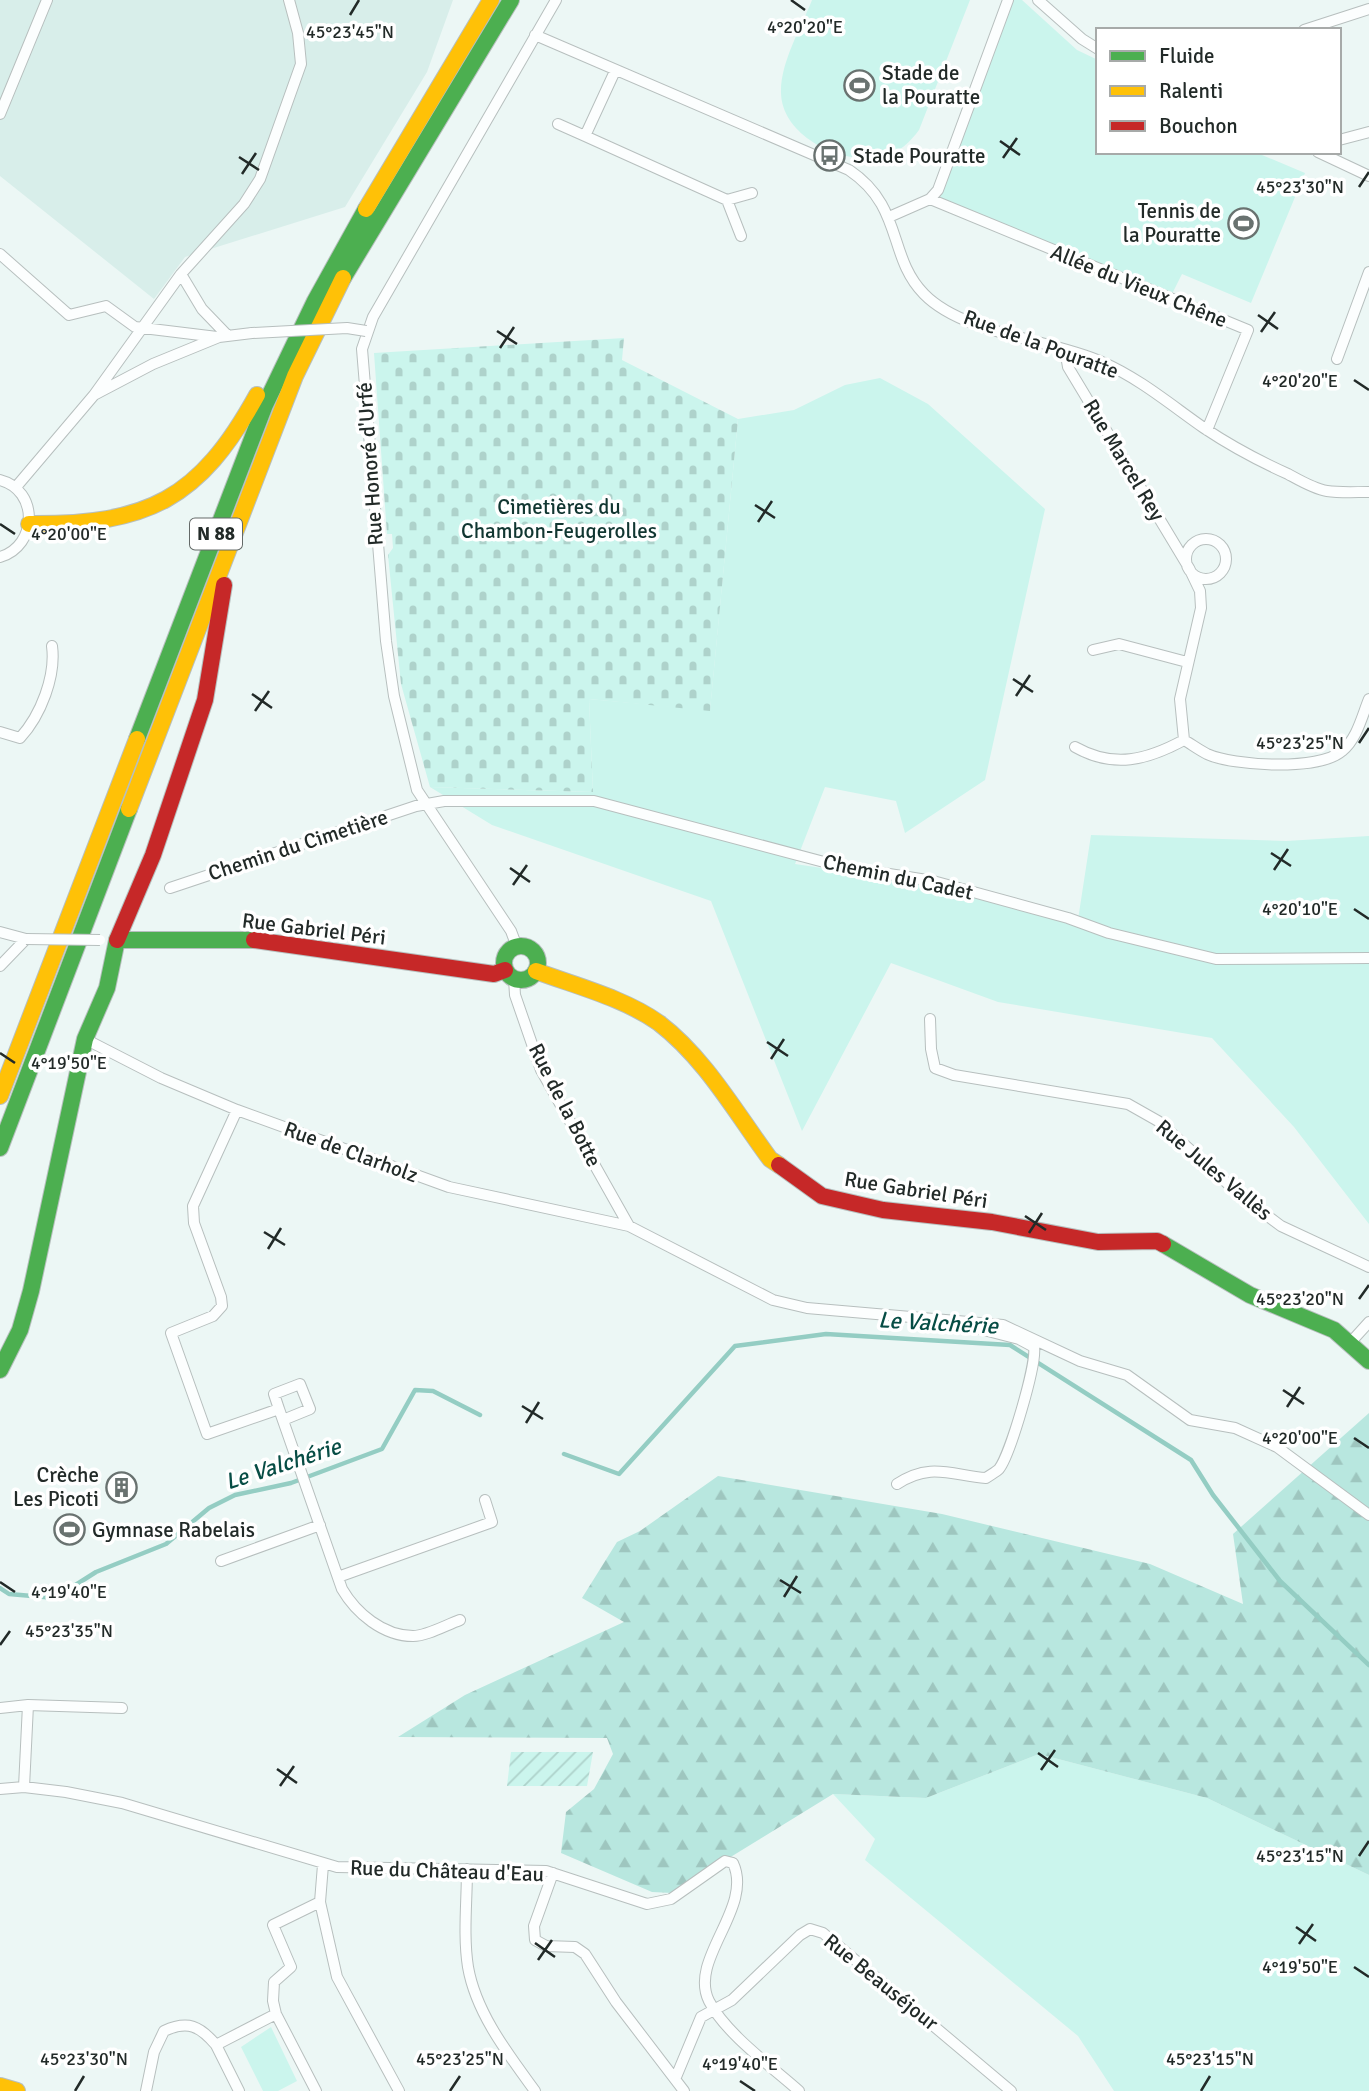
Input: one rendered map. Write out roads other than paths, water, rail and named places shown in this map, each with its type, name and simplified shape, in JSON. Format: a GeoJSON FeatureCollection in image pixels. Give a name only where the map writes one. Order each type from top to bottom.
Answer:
{"type":"FeatureCollection","features":[{"type":"Feature","properties":{"kind":"main road","name":"N 88"},"geometry":{"type":"LineString","coordinates":[[0,1096],[265,405],[323,280],[491,0]]}},
{"type":"Feature","properties":{"kind":"main road","name":"N 88"},"geometry":{"type":"LineString","coordinates":[[0,1148],[295,376],[344,277],[511,0]]}},
{"type":"Feature","properties":{"kind":"main road","name":"N 88"},"geometry":{"type":"LineString","coordinates":[[29,524],[72,527],[128,517],[156,508],[205,472],[247,415],[301,301],[367,206]]}},
{"type":"Feature","properties":{"kind":"main road"},"geometry":{"type":"LineString","coordinates":[[0,1370],[20,1330],[31,1291],[85,1040],[107,988],[109,940],[153,855],[205,700],[232,538]]}},
{"type":"Feature","properties":{"kind":"main road","name":"Rue Gabriel Péri"},"geometry":{"type":"LineString","coordinates":[[109,940],[265,940],[509,975]]}},
{"type":"Feature","properties":{"kind":"main road"},"geometry":{"type":"LineString","coordinates":[[517,947],[526,947],[534,953],[538,962],[536,971],[528,978],[509,975],[505,956],[517,947]]}},
{"type":"Feature","properties":{"kind":"main road","name":"Rue Gabriel Péri"},"geometry":{"type":"LineString","coordinates":[[536,971],[630,1007],[657,1022],[687,1047],[770,1159],[822,1196],[883,1210],[992,1222],[1098,1242],[1157,1241],[1192,1258],[1223,1281],[1334,1330],[1369,1361]]}},
{"type":"Feature","properties":{"kind":"main road"},"geometry":{"type":"LineString","coordinates":[[0,2086],[17,2091]]}},
{"type":"Feature","properties":{"kind":"street"},"geometry":{"type":"LineString","coordinates":[[0,114],[47,0]]}},
{"type":"Feature","properties":{"kind":"street"},"geometry":{"type":"LineString","coordinates":[[16,487],[94,395],[181,274],[244,204],[260,179],[301,64],[298,33],[289,0]]}},
{"type":"Feature","properties":{"kind":"street","name":"Rue Honoré d'Urfé"},"geometry":{"type":"LineString","coordinates":[[517,947],[512,931],[417,790],[394,696],[386,641],[362,349],[366,331],[556,0]]}},
{"type":"Feature","properties":{"kind":"street"},"geometry":{"type":"LineString","coordinates":[[889,216],[930,199],[938,190],[1008,0]]}},
{"type":"Feature","properties":{"kind":"street"},"geometry":{"type":"LineString","coordinates":[[1038,0],[1082,39],[1096,48]]}},
{"type":"Feature","properties":{"kind":"street"},"geometry":{"type":"LineString","coordinates":[[1310,28],[1369,9]]}},
{"type":"Feature","properties":{"kind":"street","name":"Rue de la Pouratte"},"geometry":{"type":"LineString","coordinates":[[535,35],[849,170],[875,191],[889,216],[912,275],[925,294],[977,324],[1100,361],[1133,378],[1208,430],[1262,462],[1324,491],[1369,492]]}},
{"type":"Feature","properties":{"kind":"street"},"geometry":{"type":"LineString","coordinates":[[585,136],[615,71]]}},
{"type":"Feature","properties":{"kind":"street"},"geometry":{"type":"LineString","coordinates":[[558,124],[727,200],[752,193]]}},
{"type":"Feature","properties":{"kind":"street"},"geometry":{"type":"LineString","coordinates":[[1341,140],[1369,132]]}},
{"type":"Feature","properties":{"kind":"street"},"geometry":{"type":"LineString","coordinates":[[1322,154],[1369,176]]}},
{"type":"Feature","properties":{"kind":"street","name":"Allée du Vieux Chêne"},"geometry":{"type":"LineString","coordinates":[[930,199],[1248,330],[1208,430]]}},
{"type":"Feature","properties":{"kind":"street"},"geometry":{"type":"LineString","coordinates":[[727,200],[741,236]]}},
{"type":"Feature","properties":{"kind":"street"},"geometry":{"type":"LineString","coordinates":[[0,254],[69,315],[106,306],[135,327],[223,336],[346,328],[366,331]]}},
{"type":"Feature","properties":{"kind":"street"},"geometry":{"type":"LineString","coordinates":[[1337,359],[1369,272]]}},
{"type":"Feature","properties":{"kind":"street"},"geometry":{"type":"LineString","coordinates":[[181,274],[201,309],[223,336]]}},
{"type":"Feature","properties":{"kind":"street"},"geometry":{"type":"LineString","coordinates":[[94,395],[113,384],[223,336]]}},
{"type":"Feature","properties":{"kind":"street","name":"Rue Marcel Rey"},"geometry":{"type":"LineString","coordinates":[[1065,350],[1068,367],[1189,568],[1200,591],[1201,608],[1180,699],[1184,740]]}},
{"type":"Feature","properties":{"kind":"street"},"geometry":{"type":"LineString","coordinates":[[0,480],[16,487],[29,511],[29,524],[18,547],[0,557]]}},
{"type":"Feature","properties":{"kind":"street"},"geometry":{"type":"LineString","coordinates":[[1093,650],[1119,644],[1187,662]]}},
{"type":"Feature","properties":{"kind":"street"},"geometry":{"type":"LineString","coordinates":[[0,732],[20,738],[32,724],[54,664],[52,646]]}},
{"type":"Feature","properties":{"kind":"street"},"geometry":{"type":"LineString","coordinates":[[1076,747],[1095,758],[1117,760],[1145,757],[1184,740],[1208,755],[1259,763],[1315,764],[1344,750],[1356,732],[1369,699]]}},
{"type":"Feature","properties":{"kind":"street","name":"Chemin du Cadet"},"geometry":{"type":"LineString","coordinates":[[426,806],[444,801],[594,801],[839,866],[933,881],[1068,918],[1109,933],[1216,959],[1369,958]]}},
{"type":"Feature","properties":{"kind":"street","name":"Chemin du Cimetière"},"geometry":{"type":"LineString","coordinates":[[170,888],[416,806],[426,806]]}},
{"type":"Feature","properties":{"kind":"street"},"geometry":{"type":"LineString","coordinates":[[0,932],[26,939],[109,940]]}},
{"type":"Feature","properties":{"kind":"street"},"geometry":{"type":"LineString","coordinates":[[0,966],[26,939]]}},
{"type":"Feature","properties":{"kind":"street","name":"Rue de la Botte"},"geometry":{"type":"LineString","coordinates":[[509,975],[541,1070],[629,1226]]}},
{"type":"Feature","properties":{"kind":"street","name":"Rue Jules Vallès"},"geometry":{"type":"LineString","coordinates":[[930,1019],[935,1068],[954,1075],[1128,1104],[1158,1121],[1246,1200],[1281,1226],[1369,1267]]}},
{"type":"Feature","properties":{"kind":"street","name":"Rue de Clarholz"},"geometry":{"type":"LineString","coordinates":[[85,1040],[161,1078],[237,1110],[449,1187],[629,1226],[773,1300],[807,1308],[954,1321]]}},
{"type":"Feature","properties":{"kind":"street"},"geometry":{"type":"LineString","coordinates":[[237,1110],[193,1206],[194,1223],[222,1306],[213,1316],[171,1333],[207,1433],[281,1414],[338,1577],[352,1606],[372,1622],[397,1634],[415,1636],[460,1620]]}},
{"type":"Feature","properties":{"kind":"street"},"geometry":{"type":"LineString","coordinates":[[897,1485],[909,1476],[939,1469],[985,1478],[999,1469],[1008,1451],[1035,1352],[1034,1347],[1019,1339],[954,1321]]}},
{"type":"Feature","properties":{"kind":"street"},"geometry":{"type":"LineString","coordinates":[[954,1321],[1003,1325],[1080,1361],[1127,1375],[1190,1420],[1235,1428],[1277,1447],[1369,1515]]}},
{"type":"Feature","properties":{"kind":"street"},"geometry":{"type":"LineString","coordinates":[[1350,1343],[1369,1322]]}},
{"type":"Feature","properties":{"kind":"street"},"geometry":{"type":"LineString","coordinates":[[338,1577],[492,1522],[485,1500]]}},
{"type":"Feature","properties":{"kind":"street"},"geometry":{"type":"LineString","coordinates":[[221,1561],[320,1525]]}},
{"type":"Feature","properties":{"kind":"street"},"geometry":{"type":"LineString","coordinates":[[24,1787],[28,1705]]}},
{"type":"Feature","properties":{"kind":"street"},"geometry":{"type":"LineString","coordinates":[[0,1708],[28,1705],[122,1708]]}},
{"type":"Feature","properties":{"kind":"street","name":"Rue du Château d'Eau"},"geometry":{"type":"LineString","coordinates":[[0,1789],[24,1787],[122,1803],[219,1830],[323,1865],[553,1873],[647,1904],[671,1899],[725,1861],[733,1863],[738,1881],[736,1896],[705,1981],[705,1992],[713,2008]]}},
{"type":"Feature","properties":{"kind":"street"},"geometry":{"type":"LineString","coordinates":[[323,1865],[320,1902],[337,1977],[398,2091]]}},
{"type":"Feature","properties":{"kind":"street"},"geometry":{"type":"LineString","coordinates":[[467,1868],[466,1948],[472,1986],[488,2021],[535,2091]]}},
{"type":"Feature","properties":{"kind":"street"},"geometry":{"type":"LineString","coordinates":[[553,1873],[534,1926],[535,1940],[546,1946],[575,1947],[585,1954],[616,2002],[676,2077],[684,2091]]}},
{"type":"Feature","properties":{"kind":"street"},"geometry":{"type":"LineString","coordinates":[[316,2091],[276,2014],[273,2001],[274,1982],[291,1967],[273,1925],[320,1902]]}},
{"type":"Feature","properties":{"kind":"street","name":"Rue Beauséjour"},"geometry":{"type":"LineString","coordinates":[[676,2077],[701,2017],[713,2008],[732,2000],[805,1931],[816,1930],[1011,2091]]}},
{"type":"Feature","properties":{"kind":"street"},"geometry":{"type":"LineString","coordinates":[[713,2008],[799,2091]]}},
{"type":"Feature","properties":{"kind":"street"},"geometry":{"type":"LineString","coordinates":[[216,2045],[276,2014]]}},
{"type":"Feature","properties":{"kind":"street"},"geometry":{"type":"LineString","coordinates":[[146,2091],[154,2052],[164,2031],[183,2024],[203,2029],[216,2045],[239,2091]]}},
{"type":"Feature","properties":{"kind":"waterway","name":"Le Valchérie"},"geometry":{"type":"LineString","coordinates":[[564,1454],[619,1474],[735,1346],[826,1334],[1010,1345],[1191,1460],[1213,1495],[1280,1581],[1369,1665]]}},
{"type":"Feature","properties":{"kind":"waterway","name":"Le Valchérie"},"geometry":{"type":"LineString","coordinates":[[0,1588],[9,1594],[55,1598],[96,1572],[166,1544],[209,1508],[235,1495],[291,1483],[382,1449],[415,1390],[433,1391],[480,1415]]}},
{"type":"Feature","properties":{"kind":"place","name":"Stade de la Pouratte"},"geometry":{"type":"Point","coordinates":[859,85]}},
{"type":"Feature","properties":{"kind":"place","name":"Stade Pouratte"},"geometry":{"type":"Point","coordinates":[830,156]}},
{"type":"Feature","properties":{"kind":"place","name":"Tennis de la Pouratte"},"geometry":{"type":"Point","coordinates":[1244,223]}},
{"type":"Feature","properties":{"kind":"place","name":"Crèche Les Picoti"},"geometry":{"type":"Point","coordinates":[122,1487]}},
{"type":"Feature","properties":{"kind":"place","name":"Gymnase Rabelais"},"geometry":{"type":"Point","coordinates":[69,1530]}},
{"type":"Feature","properties":{"kind":"park label","name":"Cimetières du Chambon-Feugerolles"},"geometry":{"type":"Point","coordinates":[559,519]}}]}
